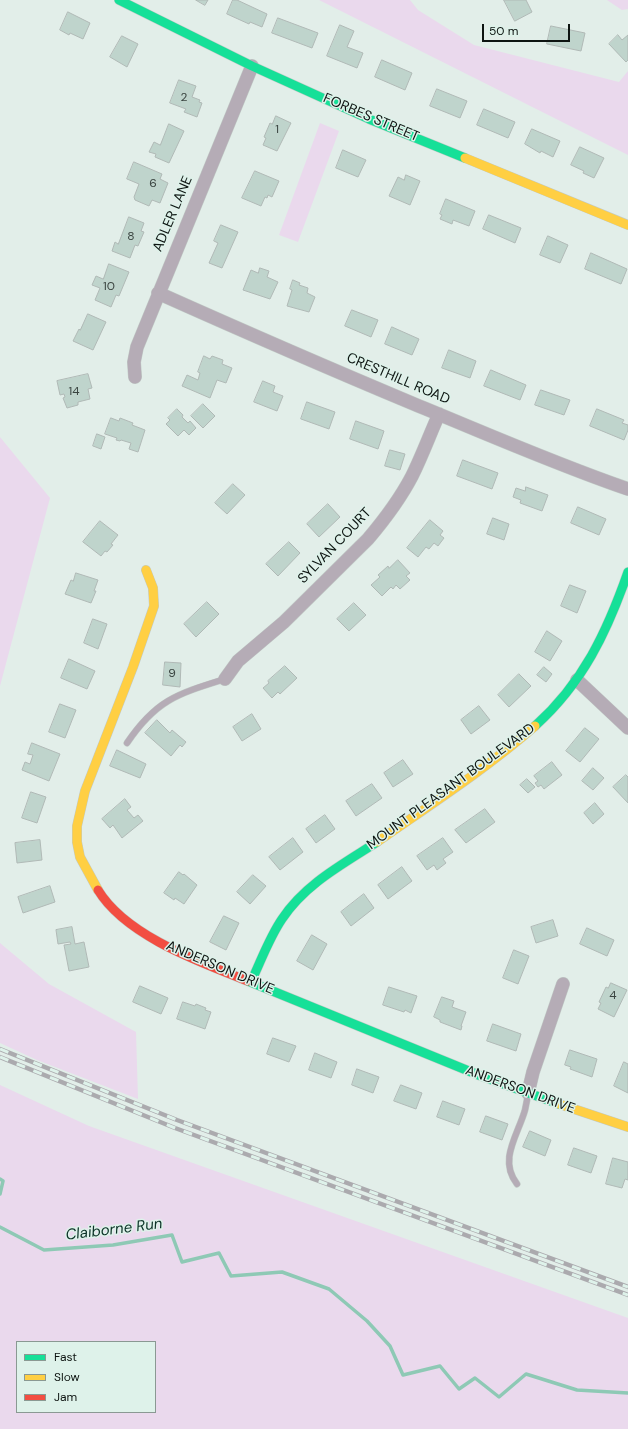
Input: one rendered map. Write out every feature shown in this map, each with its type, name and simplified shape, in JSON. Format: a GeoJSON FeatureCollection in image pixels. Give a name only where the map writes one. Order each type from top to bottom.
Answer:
{"type":"FeatureCollection","features":[{"type":"Feature","properties":{"kind":"street","name":"FORBES STREET"},"geometry":{"type":"LineString","coordinates":[[119,0],[252,66],[369,118],[628,225]]}},
{"type":"Feature","properties":{"kind":"street","name":"ADLER LANE"},"geometry":{"type":"LineString","coordinates":[[135,378],[134,362],[137,347],[252,66]]}},
{"type":"Feature","properties":{"kind":"street","name":"CRESTHILL ROAD"},"geometry":{"type":"LineString","coordinates":[[158,294],[438,414],[561,464],[628,489]]}},
{"type":"Feature","properties":{"kind":"street","name":"SYLVAN COURT"},"geometry":{"type":"LineString","coordinates":[[225,678],[238,661],[284,622],[368,539],[380,525],[413,475],[438,414]]}},
{"type":"Feature","properties":{"kind":"street","name":"ANDERSON DRIVE"},"geometry":{"type":"LineString","coordinates":[[146,570],[152,583],[155,595],[154,606],[119,705],[85,794],[77,828],[77,840],[80,856],[102,896],[130,923],[180,954],[481,1076],[628,1127]]}},
{"type":"Feature","properties":{"kind":"street","name":"MOUNT PLEASANT BOULEVARD"},"geometry":{"type":"LineString","coordinates":[[251,982],[283,917],[300,898],[318,882],[508,748],[537,724],[561,700],[577,680],[595,651],[609,622],[628,572]]}},
{"type":"Feature","properties":{"kind":"street"},"geometry":{"type":"LineString","coordinates":[[577,680],[628,728]]}},
{"type":"Feature","properties":{"kind":"street"},"geometry":{"type":"LineString","coordinates":[[528,1093],[533,1072],[563,984]]}},
{"type":"Feature","properties":{"kind":"lane"},"geometry":{"type":"LineString","coordinates":[[127,743],[137,728],[157,708],[175,696],[225,678]]}},
{"type":"Feature","properties":{"kind":"lane"},"geometry":{"type":"LineString","coordinates":[[517,1184],[510,1172],[508,1163],[509,1153],[525,1110],[528,1093]]}},
{"type":"Feature","properties":{"kind":"shaded area"},"geometry":{"type":"Polygon","coordinates":[[[319,0],[410,0],[418,10],[474,45],[619,82],[628,71],[628,155],[319,0]]]}},
{"type":"Feature","properties":{"kind":"shaded area"},"geometry":{"type":"Polygon","coordinates":[[[607,0],[628,0],[628,9],[622,10],[607,0]]]}},
{"type":"Feature","properties":{"kind":"shaded area"},"geometry":{"type":"Polygon","coordinates":[[[320,123],[339,131],[298,242],[279,235],[320,123]]]}},
{"type":"Feature","properties":{"kind":"shaded area"},"geometry":{"type":"Polygon","coordinates":[[[0,437],[50,498],[0,686],[0,437]]]}},
{"type":"Feature","properties":{"kind":"shaded area"},"geometry":{"type":"Polygon","coordinates":[[[0,943],[49,984],[136,1032],[138,1099],[37,1060],[0,1043],[0,943]]]}},
{"type":"Feature","properties":{"kind":"shaded area"},"geometry":{"type":"Polygon","coordinates":[[[0,1085],[89,1126],[628,1318],[628,1429],[0,1429],[0,1085]]]}},
{"type":"Feature","properties":{"kind":"building"},"geometry":{"type":"Polygon","coordinates":[[[196,0],[208,0],[205,5],[196,0]]]}},
{"type":"Feature","properties":{"kind":"building"},"geometry":{"type":"Polygon","coordinates":[[[233,0],[237,0],[267,14],[262,27],[250,22],[249,24],[227,14],[233,0]]]}},
{"type":"Feature","properties":{"kind":"building"},"geometry":{"type":"Polygon","coordinates":[[[504,0],[526,0],[532,12],[515,21],[504,0]]]}},
{"type":"Feature","properties":{"kind":"building"},"geometry":{"type":"Polygon","coordinates":[[[68,12],[90,23],[83,39],[70,33],[69,35],[60,30],[68,12]]]}},
{"type":"Feature","properties":{"kind":"building"},"geometry":{"type":"Polygon","coordinates":[[[278,18],[318,33],[312,48],[272,33],[278,18]]]}},
{"type":"Feature","properties":{"kind":"building"},"geometry":{"type":"Polygon","coordinates":[[[340,25],[354,31],[347,47],[363,53],[357,68],[327,56],[340,25]]]}},
{"type":"Feature","properties":{"kind":"building"},"geometry":{"type":"Polygon","coordinates":[[[551,26],[585,33],[581,51],[547,44],[551,26]]]}},
{"type":"Feature","properties":{"kind":"building"},"geometry":{"type":"Polygon","coordinates":[[[618,35],[622,40],[628,35],[628,60],[626,62],[609,44],[618,35]]]}},
{"type":"Feature","properties":{"kind":"building"},"geometry":{"type":"Polygon","coordinates":[[[122,36],[138,44],[127,67],[110,57],[122,36]]]}},
{"type":"Feature","properties":{"kind":"building"},"geometry":{"type":"Polygon","coordinates":[[[382,60],[412,73],[405,90],[375,77],[382,60]]]}},
{"type":"Feature","properties":{"kind":"building"},"geometry":{"type":"Polygon","coordinates":[[[179,80],[196,86],[192,97],[200,100],[199,102],[202,103],[197,117],[184,112],[186,109],[170,103],[179,80]]]}},
{"type":"Feature","properties":{"kind":"building"},"geometry":{"type":"Polygon","coordinates":[[[437,89],[467,101],[460,118],[430,106],[437,89]]]}},
{"type":"Feature","properties":{"kind":"building"},"geometry":{"type":"Polygon","coordinates":[[[484,109],[515,122],[508,138],[477,125],[484,109]]]}},
{"type":"Feature","properties":{"kind":"building"},"geometry":{"type":"Polygon","coordinates":[[[276,116],[291,123],[277,151],[263,145],[266,138],[264,137],[270,123],[272,124],[276,116]]]}},
{"type":"Feature","properties":{"kind":"building"},"geometry":{"type":"Polygon","coordinates":[[[169,124],[184,131],[169,163],[155,157],[156,154],[149,152],[154,142],[160,145],[169,124]]]}},
{"type":"Feature","properties":{"kind":"building"},"geometry":{"type":"Polygon","coordinates":[[[532,129],[560,141],[553,157],[541,151],[540,153],[525,144],[532,129]]]}},
{"type":"Feature","properties":{"kind":"building"},"geometry":{"type":"Polygon","coordinates":[[[580,147],[604,158],[594,178],[571,165],[580,147]]]}},
{"type":"Feature","properties":{"kind":"building"},"geometry":{"type":"Polygon","coordinates":[[[343,150],[366,160],[358,177],[336,168],[343,150]]]}},
{"type":"Feature","properties":{"kind":"building"},"geometry":{"type":"Polygon","coordinates":[[[134,162],[162,174],[160,179],[168,183],[160,203],[152,200],[149,206],[135,200],[134,197],[139,184],[127,179],[134,162]]]}},
{"type":"Feature","properties":{"kind":"building"},"geometry":{"type":"Polygon","coordinates":[[[255,171],[279,181],[272,197],[268,195],[267,198],[265,197],[261,206],[242,198],[255,171]]]}},
{"type":"Feature","properties":{"kind":"building"},"geometry":{"type":"Polygon","coordinates":[[[406,175],[420,181],[410,205],[389,196],[398,177],[404,180],[406,175]]]}},
{"type":"Feature","properties":{"kind":"building"},"geometry":{"type":"Polygon","coordinates":[[[446,199],[475,211],[469,226],[453,220],[452,224],[440,219],[442,215],[440,214],[446,199]]]}},
{"type":"Feature","properties":{"kind":"building"},"geometry":{"type":"Polygon","coordinates":[[[489,215],[521,228],[515,243],[483,229],[489,215]]]}},
{"type":"Feature","properties":{"kind":"building"},"geometry":{"type":"Polygon","coordinates":[[[129,217],[144,223],[141,231],[144,232],[138,246],[135,245],[130,258],[112,251],[115,242],[118,244],[129,217]]]}},
{"type":"Feature","properties":{"kind":"building"},"geometry":{"type":"Polygon","coordinates":[[[221,225],[238,232],[222,268],[209,263],[218,243],[214,241],[221,225]]]}},
{"type":"Feature","properties":{"kind":"building"},"geometry":{"type":"Polygon","coordinates":[[[548,236],[568,245],[560,263],[540,255],[548,236]]]}},
{"type":"Feature","properties":{"kind":"building"},"geometry":{"type":"Polygon","coordinates":[[[591,253],[627,269],[621,284],[585,269],[591,253]]]}},
{"type":"Feature","properties":{"kind":"building"},"geometry":{"type":"Polygon","coordinates":[[[109,264],[129,272],[119,296],[116,295],[111,307],[95,300],[100,288],[92,285],[96,276],[103,279],[109,264]]]}},
{"type":"Feature","properties":{"kind":"building"},"geometry":{"type":"Polygon","coordinates":[[[260,268],[269,271],[267,277],[278,282],[270,299],[243,290],[251,270],[258,273],[260,268]]]}},
{"type":"Feature","properties":{"kind":"building"},"geometry":{"type":"Polygon","coordinates":[[[293,280],[300,283],[299,285],[308,288],[307,293],[315,297],[309,312],[287,306],[292,290],[290,289],[293,280]]]}},
{"type":"Feature","properties":{"kind":"building"},"geometry":{"type":"Polygon","coordinates":[[[352,310],[378,320],[371,337],[345,326],[352,310]]]}},
{"type":"Feature","properties":{"kind":"building"},"geometry":{"type":"Polygon","coordinates":[[[88,314],[106,322],[93,350],[73,341],[88,314]]]}},
{"type":"Feature","properties":{"kind":"building"},"geometry":{"type":"Polygon","coordinates":[[[392,327],[419,339],[412,355],[385,344],[392,327]]]}},
{"type":"Feature","properties":{"kind":"building"},"geometry":{"type":"Polygon","coordinates":[[[449,350],[476,361],[470,378],[442,368],[449,350]]]}},
{"type":"Feature","properties":{"kind":"building"},"geometry":{"type":"Polygon","coordinates":[[[204,356],[210,359],[212,356],[223,360],[222,364],[232,368],[226,383],[217,380],[210,398],[182,386],[187,375],[198,380],[200,373],[198,372],[204,356]]]}},
{"type":"Feature","properties":{"kind":"building"},"geometry":{"type":"Polygon","coordinates":[[[491,370],[526,385],[520,400],[484,386],[491,370]]]}},
{"type":"Feature","properties":{"kind":"building"},"geometry":{"type":"Polygon","coordinates":[[[88,374],[92,388],[88,389],[90,399],[78,402],[78,405],[67,408],[63,398],[65,397],[64,394],[60,395],[57,381],[88,374]]]}},
{"type":"Feature","properties":{"kind":"building"},"geometry":{"type":"Polygon","coordinates":[[[263,381],[275,386],[273,392],[283,396],[277,411],[254,402],[263,381]]]}},
{"type":"Feature","properties":{"kind":"building"},"geometry":{"type":"Polygon","coordinates":[[[541,390],[570,400],[564,415],[535,405],[541,390]]]}},
{"type":"Feature","properties":{"kind":"building"},"geometry":{"type":"Polygon","coordinates":[[[307,402],[335,412],[329,429],[301,419],[307,402]]]}},
{"type":"Feature","properties":{"kind":"building"},"geometry":{"type":"Polygon","coordinates":[[[203,404],[215,416],[203,428],[191,416],[203,404]]]}},
{"type":"Feature","properties":{"kind":"building"},"geometry":{"type":"Polygon","coordinates":[[[177,409],[188,423],[190,421],[196,428],[189,435],[184,430],[178,436],[166,424],[170,420],[168,418],[177,409]]]}},
{"type":"Feature","properties":{"kind":"building"},"geometry":{"type":"Polygon","coordinates":[[[597,409],[624,420],[622,423],[628,425],[628,430],[624,440],[590,426],[597,409]]]}},
{"type":"Feature","properties":{"kind":"building"},"geometry":{"type":"Polygon","coordinates":[[[111,418],[119,421],[120,418],[145,430],[138,452],[129,449],[131,443],[116,440],[117,438],[105,434],[111,418]]]}},
{"type":"Feature","properties":{"kind":"building"},"geometry":{"type":"Polygon","coordinates":[[[356,421],[384,431],[378,449],[350,439],[356,421]]]}},
{"type":"Feature","properties":{"kind":"building"},"geometry":{"type":"Polygon","coordinates":[[[97,434],[105,437],[101,449],[93,446],[97,434]]]}},
{"type":"Feature","properties":{"kind":"building"},"geometry":{"type":"Polygon","coordinates":[[[390,450],[405,454],[400,470],[385,466],[390,450]]]}},
{"type":"Feature","properties":{"kind":"building"},"geometry":{"type":"Polygon","coordinates":[[[463,460],[498,473],[492,489],[457,476],[463,460]]]}},
{"type":"Feature","properties":{"kind":"building"},"geometry":{"type":"Polygon","coordinates":[[[233,484],[245,495],[227,514],[215,503],[233,484]]]}},
{"type":"Feature","properties":{"kind":"building"},"geometry":{"type":"Polygon","coordinates":[[[526,487],[548,495],[542,511],[520,503],[521,500],[513,497],[516,488],[525,491],[526,487]]]}},
{"type":"Feature","properties":{"kind":"building"},"geometry":{"type":"Polygon","coordinates":[[[328,504],[340,517],[319,537],[307,524],[328,504]]]}},
{"type":"Feature","properties":{"kind":"building"},"geometry":{"type":"Polygon","coordinates":[[[578,507],[606,519],[599,535],[571,523],[578,507]]]}},
{"type":"Feature","properties":{"kind":"building"},"geometry":{"type":"Polygon","coordinates":[[[493,518],[509,524],[504,540],[487,534],[493,518]]]}},
{"type":"Feature","properties":{"kind":"building"},"geometry":{"type":"Polygon","coordinates":[[[430,520],[443,531],[440,535],[444,538],[438,546],[434,543],[429,549],[426,547],[418,557],[407,548],[430,520]]]}},
{"type":"Feature","properties":{"kind":"building"},"geometry":{"type":"Polygon","coordinates":[[[100,521],[118,535],[111,544],[113,545],[101,556],[83,542],[100,521]]]}},
{"type":"Feature","properties":{"kind":"building"},"geometry":{"type":"Polygon","coordinates":[[[289,542],[300,553],[278,576],[266,564],[289,542]]]}},
{"type":"Feature","properties":{"kind":"building"},"geometry":{"type":"Polygon","coordinates":[[[398,560],[410,573],[406,576],[410,580],[400,589],[396,585],[393,589],[391,587],[382,596],[371,585],[380,577],[378,575],[398,560]]]}},
{"type":"Feature","properties":{"kind":"building"},"geometry":{"type":"Polygon","coordinates":[[[76,573],[98,580],[94,591],[96,591],[91,603],[65,594],[76,573]]]}},
{"type":"Feature","properties":{"kind":"building"},"geometry":{"type":"Polygon","coordinates":[[[570,585],[586,591],[577,613],[561,606],[570,585]]]}},
{"type":"Feature","properties":{"kind":"building"},"geometry":{"type":"Polygon","coordinates":[[[207,602],[219,614],[196,637],[184,624],[207,602]]]}},
{"type":"Feature","properties":{"kind":"building"},"geometry":{"type":"Polygon","coordinates":[[[354,603],[366,615],[349,631],[337,619],[354,603]]]}},
{"type":"Feature","properties":{"kind":"building"},"geometry":{"type":"Polygon","coordinates":[[[93,619],[107,624],[98,649],[84,643],[93,619]]]}},
{"type":"Feature","properties":{"kind":"building"},"geometry":{"type":"Polygon","coordinates":[[[547,631],[562,641],[550,661],[535,652],[547,631]]]}},
{"type":"Feature","properties":{"kind":"building"},"geometry":{"type":"Polygon","coordinates":[[[69,659],[95,671],[87,689],[61,678],[69,659]]]}},
{"type":"Feature","properties":{"kind":"building"},"geometry":{"type":"Polygon","coordinates":[[[165,662],[181,663],[180,687],[163,685],[165,662]]]}},
{"type":"Feature","properties":{"kind":"building"},"geometry":{"type":"Polygon","coordinates":[[[285,666],[297,678],[280,694],[278,692],[272,698],[263,688],[269,683],[268,681],[285,666]]]}},
{"type":"Feature","properties":{"kind":"building"},"geometry":{"type":"Polygon","coordinates":[[[544,667],[552,674],[546,682],[537,675],[544,667]]]}},
{"type":"Feature","properties":{"kind":"building"},"geometry":{"type":"Polygon","coordinates":[[[519,674],[531,686],[509,707],[498,695],[519,674]]]}},
{"type":"Feature","properties":{"kind":"building"},"geometry":{"type":"Polygon","coordinates":[[[60,704],[76,710],[65,738],[49,732],[60,704]]]}},
{"type":"Feature","properties":{"kind":"building"},"geometry":{"type":"Polygon","coordinates":[[[479,706],[490,720],[471,734],[461,720],[479,706]]]}},
{"type":"Feature","properties":{"kind":"building"},"geometry":{"type":"Polygon","coordinates":[[[252,714],[261,729],[242,741],[233,727],[252,714]]]}},
{"type":"Feature","properties":{"kind":"building"},"geometry":{"type":"Polygon","coordinates":[[[157,720],[170,733],[172,730],[186,742],[182,747],[180,745],[171,756],[145,733],[157,720]]]}},
{"type":"Feature","properties":{"kind":"building"},"geometry":{"type":"Polygon","coordinates":[[[585,728],[599,739],[580,762],[566,751],[585,728]]]}},
{"type":"Feature","properties":{"kind":"building"},"geometry":{"type":"Polygon","coordinates":[[[32,743],[60,754],[49,781],[22,770],[25,762],[30,764],[33,755],[28,754],[32,743]]]}},
{"type":"Feature","properties":{"kind":"building"},"geometry":{"type":"Polygon","coordinates":[[[117,750],[146,764],[140,778],[110,766],[117,750]]]}},
{"type":"Feature","properties":{"kind":"building"},"geometry":{"type":"Polygon","coordinates":[[[403,760],[413,774],[393,787],[384,773],[403,760]]]}},
{"type":"Feature","properties":{"kind":"building"},"geometry":{"type":"Polygon","coordinates":[[[552,762],[562,775],[544,789],[541,785],[538,787],[535,783],[538,781],[534,776],[552,762]]]}},
{"type":"Feature","properties":{"kind":"building"},"geometry":{"type":"Polygon","coordinates":[[[593,768],[604,778],[593,790],[582,781],[593,768]]]}},
{"type":"Feature","properties":{"kind":"building"},"geometry":{"type":"Polygon","coordinates":[[[626,775],[628,777],[628,803],[613,787],[626,775]]]}},
{"type":"Feature","properties":{"kind":"building"},"geometry":{"type":"Polygon","coordinates":[[[527,779],[535,787],[528,793],[520,785],[527,779]]]}},
{"type":"Feature","properties":{"kind":"building"},"geometry":{"type":"Polygon","coordinates":[[[372,784],[382,798],[356,816],[346,801],[372,784]]]}},
{"type":"Feature","properties":{"kind":"building"},"geometry":{"type":"Polygon","coordinates":[[[31,792],[46,797],[37,823],[22,818],[31,792]]]}},
{"type":"Feature","properties":{"kind":"building"},"geometry":{"type":"Polygon","coordinates":[[[125,799],[131,807],[127,810],[134,818],[138,815],[143,821],[122,838],[113,825],[110,828],[102,819],[125,799]]]}},
{"type":"Feature","properties":{"kind":"building"},"geometry":{"type":"Polygon","coordinates":[[[595,803],[604,814],[593,824],[584,813],[595,803]]]}},
{"type":"Feature","properties":{"kind":"building"},"geometry":{"type":"Polygon","coordinates":[[[485,809],[495,822],[466,843],[455,830],[485,809]]]}},
{"type":"Feature","properties":{"kind":"building"},"geometry":{"type":"Polygon","coordinates":[[[325,815],[335,829],[316,843],[306,829],[325,815]]]}},
{"type":"Feature","properties":{"kind":"building"},"geometry":{"type":"Polygon","coordinates":[[[293,838],[303,852],[280,870],[269,857],[293,838]]]}},
{"type":"Feature","properties":{"kind":"building"},"geometry":{"type":"Polygon","coordinates":[[[443,838],[453,852],[443,859],[446,863],[437,870],[434,865],[427,870],[417,856],[443,838]]]}},
{"type":"Feature","properties":{"kind":"building"},"geometry":{"type":"Polygon","coordinates":[[[40,840],[42,860],[17,863],[15,843],[40,840]]]}},
{"type":"Feature","properties":{"kind":"building"},"geometry":{"type":"Polygon","coordinates":[[[402,867],[412,881],[388,899],[378,885],[402,867]]]}},
{"type":"Feature","properties":{"kind":"building"},"geometry":{"type":"Polygon","coordinates":[[[179,872],[183,875],[184,874],[197,885],[184,904],[175,898],[174,900],[164,893],[179,872]]]}},
{"type":"Feature","properties":{"kind":"building"},"geometry":{"type":"Polygon","coordinates":[[[253,875],[266,886],[250,904],[237,892],[253,875]]]}},
{"type":"Feature","properties":{"kind":"building"},"geometry":{"type":"Polygon","coordinates":[[[50,886],[55,902],[23,913],[18,897],[50,886]]]}},
{"type":"Feature","properties":{"kind":"building"},"geometry":{"type":"Polygon","coordinates":[[[364,894],[374,908],[351,926],[341,912],[364,894]]]}},
{"type":"Feature","properties":{"kind":"building"},"geometry":{"type":"Polygon","coordinates":[[[224,916],[239,923],[226,950],[210,942],[224,916]]]}},
{"type":"Feature","properties":{"kind":"building"},"geometry":{"type":"Polygon","coordinates":[[[553,920],[558,936],[536,943],[531,927],[553,920]]]}},
{"type":"Feature","properties":{"kind":"building"},"geometry":{"type":"Polygon","coordinates":[[[72,927],[75,944],[84,942],[89,967],[69,971],[64,945],[71,944],[70,942],[58,944],[56,930],[72,927]]]}},
{"type":"Feature","properties":{"kind":"building"},"geometry":{"type":"Polygon","coordinates":[[[587,928],[614,940],[607,956],[580,944],[587,928]]]}},
{"type":"Feature","properties":{"kind":"building"},"geometry":{"type":"Polygon","coordinates":[[[312,935],[327,944],[313,970],[297,961],[312,935]]]}},
{"type":"Feature","properties":{"kind":"building"},"geometry":{"type":"Polygon","coordinates":[[[514,950],[529,956],[518,984],[503,978],[514,950]]]}},
{"type":"Feature","properties":{"kind":"building"},"geometry":{"type":"Polygon","coordinates":[[[611,983],[627,990],[614,1017],[598,1009],[601,1003],[599,1002],[606,987],[608,988],[611,983]]]}},
{"type":"Feature","properties":{"kind":"building"},"geometry":{"type":"Polygon","coordinates":[[[140,986],[168,998],[161,1014],[133,1002],[140,986]]]}},
{"type":"Feature","properties":{"kind":"building"},"geometry":{"type":"Polygon","coordinates":[[[389,987],[417,996],[411,1013],[405,1010],[404,1012],[383,1005],[389,987]]]}},
{"type":"Feature","properties":{"kind":"building"},"geometry":{"type":"Polygon","coordinates":[[[442,997],[454,1001],[452,1007],[466,1012],[461,1030],[440,1022],[440,1020],[434,1017],[442,997]]]}},
{"type":"Feature","properties":{"kind":"building"},"geometry":{"type":"Polygon","coordinates":[[[183,1002],[195,1006],[196,1004],[211,1012],[205,1029],[177,1019],[183,1002]]]}},
{"type":"Feature","properties":{"kind":"building"},"geometry":{"type":"Polygon","coordinates":[[[493,1024],[521,1034],[516,1051],[487,1041],[493,1024]]]}},
{"type":"Feature","properties":{"kind":"building"},"geometry":{"type":"Polygon","coordinates":[[[273,1038],[296,1046],[289,1062],[267,1054],[273,1038]]]}},
{"type":"Feature","properties":{"kind":"building"},"geometry":{"type":"Polygon","coordinates":[[[570,1050],[597,1059],[592,1077],[570,1069],[571,1067],[565,1065],[570,1050]]]}},
{"type":"Feature","properties":{"kind":"building"},"geometry":{"type":"Polygon","coordinates":[[[315,1053],[337,1062],[331,1078],[309,1070],[315,1053]]]}},
{"type":"Feature","properties":{"kind":"building"},"geometry":{"type":"Polygon","coordinates":[[[624,1062],[628,1064],[628,1093],[614,1086],[624,1062]]]}},
{"type":"Feature","properties":{"kind":"building"},"geometry":{"type":"Polygon","coordinates":[[[357,1069],[379,1077],[373,1093],[352,1085],[357,1069]]]}},
{"type":"Feature","properties":{"kind":"building"},"geometry":{"type":"Polygon","coordinates":[[[401,1085],[422,1093],[416,1109],[394,1101],[401,1085]]]}},
{"type":"Feature","properties":{"kind":"building"},"geometry":{"type":"Polygon","coordinates":[[[443,1101],[465,1109],[459,1125],[437,1117],[443,1101]]]}},
{"type":"Feature","properties":{"kind":"building"},"geometry":{"type":"Polygon","coordinates":[[[486,1116],[508,1124],[502,1140],[480,1132],[486,1116]]]}},
{"type":"Feature","properties":{"kind":"building"},"geometry":{"type":"Polygon","coordinates":[[[530,1131],[551,1140],[545,1156],[523,1147],[530,1131]]]}},
{"type":"Feature","properties":{"kind":"building"},"geometry":{"type":"Polygon","coordinates":[[[574,1148],[597,1156],[591,1173],[568,1165],[574,1148]]]}},
{"type":"Feature","properties":{"kind":"building"},"geometry":{"type":"Polygon","coordinates":[[[613,1158],[628,1162],[628,1180],[625,1179],[622,1188],[606,1184],[613,1158]]]}},
{"type":"Feature","properties":{"kind":"waterway","name":"Claiborne Run"},"geometry":{"type":"LineString","coordinates":[[0,1179],[3,1181],[0,1194]]}},
{"type":"Feature","properties":{"kind":"waterway","name":"Claiborne Run"},"geometry":{"type":"LineString","coordinates":[[0,1227],[44,1250],[113,1245],[172,1235],[182,1262],[219,1253],[231,1276],[282,1272],[329,1289],[367,1321],[390,1346],[403,1375],[440,1366],[459,1389],[475,1378],[499,1397],[526,1374],[577,1390],[628,1393]]}},
{"type":"Feature","properties":{"kind":"railway"},"geometry":{"type":"LineString","coordinates":[[0,1049],[177,1120],[628,1287]]}},
{"type":"Feature","properties":{"kind":"railway"},"geometry":{"type":"LineString","coordinates":[[0,1057],[175,1128],[628,1295]]}},
{"type":"Feature","properties":{"kind":"traffic: fast"},"geometry":{"type":"LineString","coordinates":[[119,0],[252,66],[369,119],[465,158]]}},
{"type":"Feature","properties":{"kind":"traffic: fast"},"geometry":{"type":"LineString","coordinates":[[535,726],[567,692],[592,655],[602,636],[628,572]]}},
{"type":"Feature","properties":{"kind":"traffic: fast"},"geometry":{"type":"LineString","coordinates":[[251,982],[273,934],[291,907],[313,885],[377,842]]}},
{"type":"Feature","properties":{"kind":"traffic: fast"},"geometry":{"type":"LineString","coordinates":[[248,981],[481,1076],[559,1104]]}},
{"type":"Feature","properties":{"kind":"traffic: slow"},"geometry":{"type":"LineString","coordinates":[[465,158],[628,225]]}},
{"type":"Feature","properties":{"kind":"traffic: slow"},"geometry":{"type":"LineString","coordinates":[[98,890],[80,857],[77,842],[77,826],[85,791],[133,667],[154,606],[153,588],[146,570]]}},
{"type":"Feature","properties":{"kind":"traffic: slow"},"geometry":{"type":"LineString","coordinates":[[377,842],[477,772],[535,726]]}},
{"type":"Feature","properties":{"kind":"traffic: slow"},"geometry":{"type":"LineString","coordinates":[[559,1104],[628,1127]]}},
{"type":"Feature","properties":{"kind":"traffic: jam"},"geometry":{"type":"LineString","coordinates":[[98,890],[126,921],[145,934],[187,956],[248,981]]}}]}
